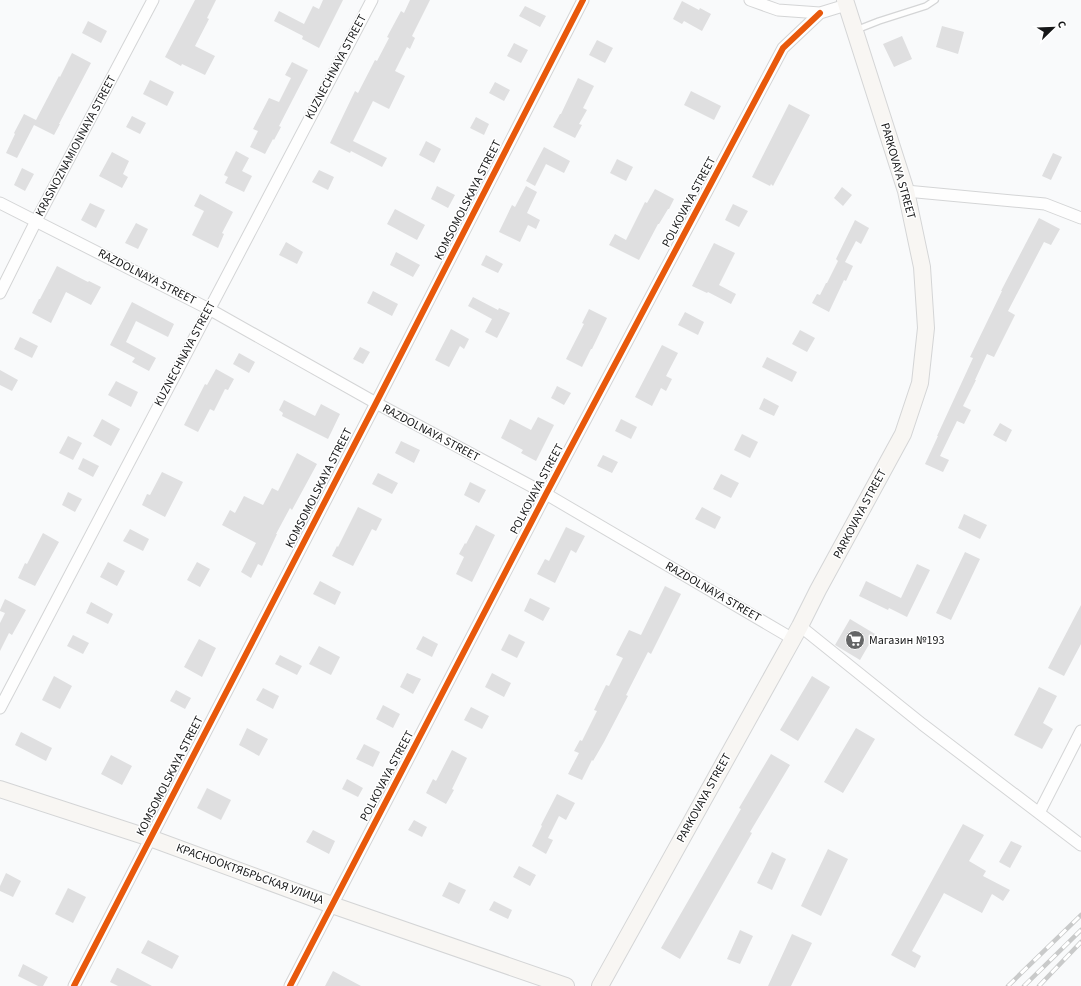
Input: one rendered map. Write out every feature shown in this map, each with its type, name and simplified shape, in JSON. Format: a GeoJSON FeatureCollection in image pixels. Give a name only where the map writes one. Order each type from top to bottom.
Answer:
{"type":"FeatureCollection","features":[{"type":"Feature","properties":{"kind":"main road","name":"PARKOVAYA STREET"},"geometry":{"type":"LineString","coordinates":[[600,986],[797,632],[903,434],[920,383],[926,328],[922,267],[906,191],[846,2]]}},
{"type":"Feature","properties":{"kind":"main road","name":"КРАСНООКТЯБРЬСКАЯ УЛИЦА"},"geometry":{"type":"LineString","coordinates":[[0,789],[150,838],[332,905],[566,986]]}},
{"type":"Feature","properties":{"kind":"street","name":"KRASNOZNAMIONNAYA STREET"},"geometry":{"type":"LineString","coordinates":[[0,293],[36,221],[153,0]]}},
{"type":"Feature","properties":{"kind":"street","name":"KUZNECHNAYA STREET"},"geometry":{"type":"LineString","coordinates":[[0,708],[372,0]]}},
{"type":"Feature","properties":{"kind":"street","name":"KOMSOMOLSKAYA STREET"},"geometry":{"type":"LineString","coordinates":[[74,986],[583,0]]}},
{"type":"Feature","properties":{"kind":"street"},"geometry":{"type":"LineString","coordinates":[[750,0],[778,10],[820,13],[846,2]]}},
{"type":"Feature","properties":{"kind":"street","name":"POLKOVAYA STREET"},"geometry":{"type":"LineString","coordinates":[[290,986],[546,494],[784,48],[820,13]]}},
{"type":"Feature","properties":{"kind":"street"},"geometry":{"type":"LineString","coordinates":[[906,191],[1045,204],[1081,218]]}},
{"type":"Feature","properties":{"kind":"street","name":"RAZDOLNAYA STREET"},"geometry":{"type":"LineString","coordinates":[[0,203],[209,309],[376,403],[546,494],[797,632],[922,724],[1081,845]]}},
{"type":"Feature","properties":{"kind":"street"},"geometry":{"type":"LineString","coordinates":[[1039,813],[1081,731]]}},
{"type":"Feature","properties":{"kind":"lane"},"geometry":{"type":"LineString","coordinates":[[855,30],[926,6],[935,0]]}},
{"type":"Feature","properties":{"kind":"building"},"geometry":{"type":"Polygon","coordinates":[[[195,0],[216,0],[207,18],[209,19],[195,46],[215,56],[205,75],[182,64],[181,66],[165,57],[195,0]]]}},
{"type":"Feature","properties":{"kind":"building"},"geometry":{"type":"Polygon","coordinates":[[[323,0],[343,0],[319,48],[302,39],[303,36],[274,21],[279,11],[304,24],[313,6],[319,9],[323,0]]]}},
{"type":"Feature","properties":{"kind":"building"},"geometry":{"type":"Polygon","coordinates":[[[410,0],[430,0],[412,36],[415,38],[410,49],[407,47],[395,71],[405,76],[389,109],[373,101],[353,141],[387,158],[382,167],[351,151],[350,153],[330,143],[355,91],[358,93],[375,60],[377,61],[389,38],[387,37],[401,11],[404,13],[410,0]]]}},
{"type":"Feature","properties":{"kind":"building"},"geometry":{"type":"Polygon","coordinates":[[[682,1],[699,10],[700,8],[711,14],[702,31],[684,21],[682,24],[673,19],[682,1]]]}},
{"type":"Feature","properties":{"kind":"building"},"geometry":{"type":"Polygon","coordinates":[[[525,6],[546,16],[540,27],[519,16],[525,6]]]}},
{"type":"Feature","properties":{"kind":"building"},"geometry":{"type":"Polygon","coordinates":[[[88,21],[107,31],[101,43],[82,33],[88,21]]]}},
{"type":"Feature","properties":{"kind":"building"},"geometry":{"type":"Polygon","coordinates":[[[942,26],[964,32],[958,54],[936,47],[942,26]]]}},
{"type":"Feature","properties":{"kind":"building"},"geometry":{"type":"Polygon","coordinates":[[[902,36],[912,59],[894,67],[883,44],[902,36]]]}},
{"type":"Feature","properties":{"kind":"building"},"geometry":{"type":"Polygon","coordinates":[[[597,40],[613,48],[605,63],[589,55],[597,40]]]}},
{"type":"Feature","properties":{"kind":"building"},"geometry":{"type":"Polygon","coordinates":[[[514,43],[528,50],[521,63],[507,56],[514,43]]]}},
{"type":"Feature","properties":{"kind":"building"},"geometry":{"type":"Polygon","coordinates":[[[72,53],[91,63],[54,135],[34,125],[17,158],[6,153],[24,114],[36,120],[72,53]]]}},
{"type":"Feature","properties":{"kind":"building"},"geometry":{"type":"Polygon","coordinates":[[[292,62],[308,70],[279,126],[281,127],[265,154],[250,147],[258,131],[253,129],[269,98],[279,102],[291,78],[285,75],[292,62]]]}},
{"type":"Feature","properties":{"kind":"building"},"geometry":{"type":"Polygon","coordinates":[[[578,78],[594,86],[583,108],[587,110],[579,124],[582,125],[575,138],[553,127],[561,114],[578,78]]]}},
{"type":"Feature","properties":{"kind":"building"},"geometry":{"type":"Polygon","coordinates":[[[150,80],[174,92],[167,106],[143,94],[150,80]]]}},
{"type":"Feature","properties":{"kind":"building"},"geometry":{"type":"Polygon","coordinates":[[[495,82],[510,90],[504,101],[489,93],[495,82]]]}},
{"type":"Feature","properties":{"kind":"building"},"geometry":{"type":"Polygon","coordinates":[[[691,91],[721,106],[714,120],[684,105],[691,91]]]}},
{"type":"Feature","properties":{"kind":"building"},"geometry":{"type":"Polygon","coordinates":[[[789,104],[810,115],[773,186],[771,184],[770,186],[752,177],[789,104]]]}},
{"type":"Feature","properties":{"kind":"building"},"geometry":{"type":"Polygon","coordinates":[[[132,116],[146,123],[140,134],[126,127],[132,116]]]}},
{"type":"Feature","properties":{"kind":"building"},"geometry":{"type":"Polygon","coordinates":[[[476,117],[489,124],[484,135],[470,128],[476,117]]]}},
{"type":"Feature","properties":{"kind":"building"},"geometry":{"type":"Polygon","coordinates":[[[426,141],[441,149],[434,163],[419,155],[426,141]]]}},
{"type":"Feature","properties":{"kind":"building"},"geometry":{"type":"Polygon","coordinates":[[[544,147],[570,161],[564,173],[546,164],[535,186],[526,181],[544,147]]]}},
{"type":"Feature","properties":{"kind":"building"},"geometry":{"type":"Polygon","coordinates":[[[236,151],[249,158],[242,171],[252,176],[244,192],[225,183],[228,177],[224,175],[236,151]]]}},
{"type":"Feature","properties":{"kind":"building"},"geometry":{"type":"Polygon","coordinates":[[[112,152],[129,161],[123,174],[128,177],[122,188],[99,176],[112,152]]]}},
{"type":"Feature","properties":{"kind":"building"},"geometry":{"type":"Polygon","coordinates":[[[1053,153],[1062,157],[1051,180],[1042,176],[1053,153]]]}},
{"type":"Feature","properties":{"kind":"building"},"geometry":{"type":"Polygon","coordinates":[[[617,159],[633,167],[626,181],[610,173],[617,159]]]}},
{"type":"Feature","properties":{"kind":"building"},"geometry":{"type":"Polygon","coordinates":[[[22,168],[34,174],[25,191],[14,185],[22,168]]]}},
{"type":"Feature","properties":{"kind":"building"},"geometry":{"type":"Polygon","coordinates":[[[319,170],[334,177],[328,190],[312,182],[319,170]]]}},
{"type":"Feature","properties":{"kind":"building"},"geometry":{"type":"Polygon","coordinates":[[[437,186],[455,195],[448,208],[431,199],[437,186]]]}},
{"type":"Feature","properties":{"kind":"building"},"geometry":{"type":"Polygon","coordinates":[[[526,186],[537,192],[527,213],[540,220],[536,229],[528,225],[520,242],[499,232],[512,205],[515,207],[526,186]]]}},
{"type":"Feature","properties":{"kind":"building"},"geometry":{"type":"Polygon","coordinates":[[[842,187],[852,195],[843,206],[834,198],[842,187]]]}},
{"type":"Feature","properties":{"kind":"building"},"geometry":{"type":"Polygon","coordinates":[[[655,189],[674,199],[658,224],[639,260],[609,245],[615,234],[626,240],[645,202],[647,203],[655,189]]]}},
{"type":"Feature","properties":{"kind":"building"},"geometry":{"type":"Polygon","coordinates":[[[200,194],[233,212],[222,233],[224,234],[218,248],[192,235],[204,211],[194,206],[200,194]]]}},
{"type":"Feature","properties":{"kind":"building"},"geometry":{"type":"Polygon","coordinates":[[[90,203],[105,210],[96,228],[81,220],[90,203]]]}},
{"type":"Feature","properties":{"kind":"building"},"geometry":{"type":"Polygon","coordinates":[[[733,204],[748,211],[739,227],[725,220],[733,204]]]}},
{"type":"Feature","properties":{"kind":"building"},"geometry":{"type":"Polygon","coordinates":[[[395,209],[425,225],[417,240],[387,224],[395,209]]]}},
{"type":"Feature","properties":{"kind":"building"},"geometry":{"type":"Polygon","coordinates":[[[1039,218],[1060,229],[1051,245],[1044,242],[1008,311],[1015,315],[994,357],[987,354],[963,406],[971,410],[964,424],[957,421],[940,456],[949,460],[943,472],[925,464],[973,358],[970,357],[1001,291],[1039,218]]]}},
{"type":"Feature","properties":{"kind":"building"},"geometry":{"type":"Polygon","coordinates":[[[855,220],[869,228],[861,244],[856,241],[845,262],[853,266],[846,281],[844,280],[829,312],[812,303],[817,294],[820,295],[827,283],[838,261],[836,259],[855,220]]]}},
{"type":"Feature","properties":{"kind":"building"},"geometry":{"type":"Polygon","coordinates":[[[136,223],[148,229],[138,249],[125,243],[136,223]]]}},
{"type":"Feature","properties":{"kind":"building"},"geometry":{"type":"Polygon","coordinates":[[[286,242],[303,252],[297,264],[279,255],[286,242]]]}},
{"type":"Feature","properties":{"kind":"building"},"geometry":{"type":"Polygon","coordinates":[[[714,243],[735,253],[719,285],[736,294],[731,304],[708,292],[707,293],[692,286],[714,243]]]}},
{"type":"Feature","properties":{"kind":"building"},"geometry":{"type":"Polygon","coordinates":[[[396,252],[420,265],[413,277],[390,265],[396,252]]]}},
{"type":"Feature","properties":{"kind":"building"},"geometry":{"type":"Polygon","coordinates":[[[486,255],[503,264],[498,273],[481,265],[486,255]]]}},
{"type":"Feature","properties":{"kind":"building"},"geometry":{"type":"Polygon","coordinates":[[[57,266],[101,287],[91,305],[66,292],[51,323],[32,313],[57,266]]]}},
{"type":"Feature","properties":{"kind":"building"},"geometry":{"type":"Polygon","coordinates":[[[373,291],[398,304],[392,316],[367,303],[373,291]]]}},
{"type":"Feature","properties":{"kind":"building"},"geometry":{"type":"Polygon","coordinates":[[[473,297],[498,310],[499,308],[510,313],[497,338],[485,332],[492,319],[468,306],[473,297]]]}},
{"type":"Feature","properties":{"kind":"building"},"geometry":{"type":"Polygon","coordinates":[[[132,302],[174,324],[168,337],[136,321],[126,342],[156,358],[149,371],[132,362],[135,358],[110,345],[132,302]]]}},
{"type":"Feature","properties":{"kind":"building"},"geometry":{"type":"Polygon","coordinates":[[[589,309],[607,318],[582,367],[566,359],[584,324],[582,323],[589,309]]]}},
{"type":"Feature","properties":{"kind":"building"},"geometry":{"type":"Polygon","coordinates":[[[685,312],[704,322],[698,335],[678,325],[685,312]]]}},
{"type":"Feature","properties":{"kind":"building"},"geometry":{"type":"Polygon","coordinates":[[[451,329],[469,339],[464,349],[460,346],[449,367],[435,360],[451,329]]]}},
{"type":"Feature","properties":{"kind":"building"},"geometry":{"type":"Polygon","coordinates":[[[800,330],[815,338],[807,352],[792,344],[800,330]]]}},
{"type":"Feature","properties":{"kind":"building"},"geometry":{"type":"Polygon","coordinates":[[[20,337],[38,346],[32,358],[14,349],[20,337]]]}},
{"type":"Feature","properties":{"kind":"building"},"geometry":{"type":"Polygon","coordinates":[[[662,345],[678,353],[666,376],[672,379],[666,391],[661,388],[652,406],[635,397],[662,345]]]}},
{"type":"Feature","properties":{"kind":"building"},"geometry":{"type":"Polygon","coordinates":[[[360,347],[370,352],[363,364],[353,359],[360,347]]]}},
{"type":"Feature","properties":{"kind":"building"},"geometry":{"type":"Polygon","coordinates":[[[239,353],[255,362],[249,373],[233,364],[239,353]]]}},
{"type":"Feature","properties":{"kind":"building"},"geometry":{"type":"Polygon","coordinates":[[[767,357],[797,372],[792,382],[762,367],[767,357]]]}},
{"type":"Feature","properties":{"kind":"building"},"geometry":{"type":"Polygon","coordinates":[[[216,369],[234,379],[228,390],[225,389],[214,411],[210,409],[198,432],[184,425],[205,384],[207,385],[216,369]]]}},
{"type":"Feature","properties":{"kind":"building"},"geometry":{"type":"Polygon","coordinates":[[[0,370],[18,380],[12,391],[0,385],[0,370]]]}},
{"type":"Feature","properties":{"kind":"building"},"geometry":{"type":"Polygon","coordinates":[[[116,381],[138,392],[131,407],[108,395],[116,381]]]}},
{"type":"Feature","properties":{"kind":"building"},"geometry":{"type":"Polygon","coordinates":[[[557,386],[571,393],[564,405],[551,398],[557,386]]]}},
{"type":"Feature","properties":{"kind":"building"},"geometry":{"type":"Polygon","coordinates":[[[764,398],[779,406],[774,416],[759,409],[764,398]]]}},
{"type":"Feature","properties":{"kind":"building"},"geometry":{"type":"Polygon","coordinates":[[[284,400],[315,416],[321,404],[340,414],[328,439],[282,416],[283,413],[279,410],[284,400]]]}},
{"type":"Feature","properties":{"kind":"building"},"geometry":{"type":"Polygon","coordinates":[[[538,417],[554,425],[536,461],[521,453],[523,450],[501,438],[510,419],[531,430],[538,417]]]}},
{"type":"Feature","properties":{"kind":"building"},"geometry":{"type":"Polygon","coordinates":[[[102,419],[120,429],[111,446],[93,436],[102,419]]]}},
{"type":"Feature","properties":{"kind":"building"},"geometry":{"type":"Polygon","coordinates":[[[621,419],[637,427],[631,439],[615,431],[621,419]]]}},
{"type":"Feature","properties":{"kind":"building"},"geometry":{"type":"Polygon","coordinates":[[[1000,423],[1012,430],[1006,442],[993,435],[1000,423]]]}},
{"type":"Feature","properties":{"kind":"building"},"geometry":{"type":"Polygon","coordinates":[[[742,434],[758,442],[750,458],[734,450],[742,434]]]}},
{"type":"Feature","properties":{"kind":"building"},"geometry":{"type":"Polygon","coordinates":[[[68,436],[82,443],[73,460],[59,453],[68,436]]]}},
{"type":"Feature","properties":{"kind":"building"},"geometry":{"type":"Polygon","coordinates":[[[401,441],[420,450],[414,463],[395,453],[401,441]]]}},
{"type":"Feature","properties":{"kind":"building"},"geometry":{"type":"Polygon","coordinates":[[[297,453],[317,464],[292,510],[290,508],[276,534],[262,566],[258,564],[251,578],[241,572],[256,543],[222,525],[230,510],[235,513],[244,496],[263,505],[272,488],[278,491],[297,453]]]}},
{"type":"Feature","properties":{"kind":"building"},"geometry":{"type":"Polygon","coordinates":[[[603,455],[618,462],[612,473],[597,466],[603,455]]]}},
{"type":"Feature","properties":{"kind":"building"},"geometry":{"type":"Polygon","coordinates":[[[83,458],[99,466],[93,477],[78,469],[83,458]]]}},
{"type":"Feature","properties":{"kind":"building"},"geometry":{"type":"Polygon","coordinates":[[[162,472],[183,482],[165,517],[142,505],[147,494],[150,495],[162,472]]]}},
{"type":"Feature","properties":{"kind":"building"},"geometry":{"type":"Polygon","coordinates":[[[378,473],[398,483],[392,494],[372,484],[378,473]]]}},
{"type":"Feature","properties":{"kind":"building"},"geometry":{"type":"Polygon","coordinates":[[[721,474],[739,483],[731,498],[713,489],[721,474]]]}},
{"type":"Feature","properties":{"kind":"building"},"geometry":{"type":"Polygon","coordinates":[[[470,482],[486,490],[479,503],[464,495],[470,482]]]}},
{"type":"Feature","properties":{"kind":"building"},"geometry":{"type":"Polygon","coordinates":[[[68,492],[82,499],[75,512],[62,505],[68,492]]]}},
{"type":"Feature","properties":{"kind":"building"},"geometry":{"type":"Polygon","coordinates":[[[358,507],[382,519],[376,531],[372,529],[353,566],[332,556],[358,507]]]}},
{"type":"Feature","properties":{"kind":"building"},"geometry":{"type":"Polygon","coordinates":[[[702,507],[721,517],[715,529],[695,519],[702,507]]]}},
{"type":"Feature","properties":{"kind":"building"},"geometry":{"type":"Polygon","coordinates":[[[964,514],[987,525],[980,539],[958,528],[964,514]]]}},
{"type":"Feature","properties":{"kind":"building"},"geometry":{"type":"Polygon","coordinates":[[[476,525],[495,535],[472,582],[456,574],[464,557],[459,554],[476,525]]]}},
{"type":"Feature","properties":{"kind":"building"},"geometry":{"type":"Polygon","coordinates":[[[566,527],[585,536],[576,553],[571,550],[555,583],[537,574],[545,559],[549,561],[566,527]]]}},
{"type":"Feature","properties":{"kind":"building"},"geometry":{"type":"Polygon","coordinates":[[[130,529],[149,539],[143,551],[123,541],[130,529]]]}},
{"type":"Feature","properties":{"kind":"building"},"geometry":{"type":"Polygon","coordinates":[[[43,533],[59,542],[35,586],[18,578],[43,533]]]}},
{"type":"Feature","properties":{"kind":"building"},"geometry":{"type":"Polygon","coordinates":[[[965,552],[980,559],[951,620],[936,613],[965,552]]]}},
{"type":"Feature","properties":{"kind":"building"},"geometry":{"type":"Polygon","coordinates":[[[108,562],[125,571],[117,586],[100,577],[108,562]]]}},
{"type":"Feature","properties":{"kind":"building"},"geometry":{"type":"Polygon","coordinates":[[[197,562],[210,569],[200,587],[187,580],[197,562]]]}},
{"type":"Feature","properties":{"kind":"building"},"geometry":{"type":"Polygon","coordinates":[[[917,564],[930,570],[907,617],[889,608],[888,610],[859,596],[866,581],[901,598],[917,564]]]}},
{"type":"Feature","properties":{"kind":"building"},"geometry":{"type":"Polygon","coordinates":[[[320,581],[341,592],[335,605],[313,594],[320,581]]]}},
{"type":"Feature","properties":{"kind":"building"},"geometry":{"type":"Polygon","coordinates":[[[665,586],[681,594],[651,654],[648,652],[626,695],[628,696],[582,780],[568,774],[579,753],[574,751],[580,740],[582,741],[597,711],[594,710],[606,685],[609,686],[623,658],[616,655],[629,630],[641,635],[665,586]]]}},
{"type":"Feature","properties":{"kind":"building"},"geometry":{"type":"Polygon","coordinates":[[[530,598],[550,608],[543,621],[524,611],[530,598]]]}},
{"type":"Feature","properties":{"kind":"building"},"geometry":{"type":"Polygon","coordinates":[[[5,599],[26,610],[12,635],[9,633],[0,651],[0,623],[5,613],[0,610],[5,599]]]}},
{"type":"Feature","properties":{"kind":"building"},"geometry":{"type":"Polygon","coordinates":[[[91,602],[113,614],[108,624],[86,613],[91,602]]]}},
{"type":"Feature","properties":{"kind":"building"},"geometry":{"type":"Polygon","coordinates":[[[1081,605],[1081,644],[1064,676],[1048,668],[1081,605]]]}},
{"type":"Feature","properties":{"kind":"building","name":"Магазин №193"},"geometry":{"type":"Polygon","coordinates":[[[850,619],[875,634],[860,660],[835,645],[850,619]]]}},
{"type":"Feature","properties":{"kind":"building"},"geometry":{"type":"Polygon","coordinates":[[[509,634],[525,642],[517,658],[501,650],[509,634]]]}},
{"type":"Feature","properties":{"kind":"building"},"geometry":{"type":"Polygon","coordinates":[[[73,635],[89,643],[83,654],[67,646],[73,635]]]}},
{"type":"Feature","properties":{"kind":"building"},"geometry":{"type":"Polygon","coordinates":[[[423,636],[438,644],[432,657],[416,649],[423,636]]]}},
{"type":"Feature","properties":{"kind":"building"},"geometry":{"type":"Polygon","coordinates":[[[199,639],[216,648],[202,677],[184,667],[199,639]]]}},
{"type":"Feature","properties":{"kind":"building"},"geometry":{"type":"Polygon","coordinates":[[[319,646],[340,657],[331,675],[309,664],[319,646]]]}},
{"type":"Feature","properties":{"kind":"building"},"geometry":{"type":"Polygon","coordinates":[[[280,655],[302,666],[297,675],[275,664],[280,655]]]}},
{"type":"Feature","properties":{"kind":"building"},"geometry":{"type":"Polygon","coordinates":[[[407,673],[421,679],[413,694],[400,687],[407,673]]]}},
{"type":"Feature","properties":{"kind":"building"},"geometry":{"type":"Polygon","coordinates":[[[492,673],[511,683],[504,697],[485,687],[492,673]]]}},
{"type":"Feature","properties":{"kind":"building"},"geometry":{"type":"Polygon","coordinates":[[[54,676],[72,686],[60,709],[42,700],[54,676]]]}},
{"type":"Feature","properties":{"kind":"building"},"geometry":{"type":"Polygon","coordinates":[[[812,676],[830,687],[798,741],[780,730],[812,676]]]}},
{"type":"Feature","properties":{"kind":"building"},"geometry":{"type":"Polygon","coordinates":[[[1039,687],[1057,696],[1043,723],[1053,729],[1042,749],[1014,735],[1039,687]]]}},
{"type":"Feature","properties":{"kind":"building"},"geometry":{"type":"Polygon","coordinates":[[[263,688],[279,696],[273,709],[256,700],[263,688]]]}},
{"type":"Feature","properties":{"kind":"building"},"geometry":{"type":"Polygon","coordinates":[[[176,690],[191,698],[185,709],[170,701],[176,690]]]}},
{"type":"Feature","properties":{"kind":"building"},"geometry":{"type":"Polygon","coordinates":[[[383,705],[400,714],[393,728],[376,719],[383,705]]]}},
{"type":"Feature","properties":{"kind":"building"},"geometry":{"type":"Polygon","coordinates":[[[471,707],[489,716],[482,729],[464,720],[471,707]]]}},
{"type":"Feature","properties":{"kind":"building"},"geometry":{"type":"Polygon","coordinates":[[[247,728],[268,739],[259,756],[239,745],[247,728]]]}},
{"type":"Feature","properties":{"kind":"building"},"geometry":{"type":"Polygon","coordinates":[[[856,728],[875,739],[843,793],[824,782],[856,728]]]}},
{"type":"Feature","properties":{"kind":"building"},"geometry":{"type":"Polygon","coordinates":[[[21,732],[52,748],[46,761],[15,745],[21,732]]]}},
{"type":"Feature","properties":{"kind":"building"},"geometry":{"type":"Polygon","coordinates":[[[364,744],[380,752],[373,767],[356,759],[364,744]]]}},
{"type":"Feature","properties":{"kind":"building"},"geometry":{"type":"Polygon","coordinates":[[[452,750],[467,758],[452,789],[454,790],[446,804],[426,793],[433,779],[436,781],[452,750]]]}},
{"type":"Feature","properties":{"kind":"building"},"geometry":{"type":"Polygon","coordinates":[[[771,754],[790,765],[750,832],[752,833],[680,959],[661,948],[741,809],[739,808],[771,754]]]}},
{"type":"Feature","properties":{"kind":"building"},"geometry":{"type":"Polygon","coordinates":[[[111,755],[132,766],[122,785],[101,774],[111,755]]]}},
{"type":"Feature","properties":{"kind":"building"},"geometry":{"type":"Polygon","coordinates":[[[347,779],[363,788],[358,797],[342,789],[347,779]]]}},
{"type":"Feature","properties":{"kind":"building"},"geometry":{"type":"Polygon","coordinates":[[[207,788],[231,800],[221,820],[197,808],[207,788]]]}},
{"type":"Feature","properties":{"kind":"building"},"geometry":{"type":"Polygon","coordinates":[[[557,794],[575,803],[566,820],[559,816],[548,838],[553,840],[546,854],[532,846],[557,794]]]}},
{"type":"Feature","properties":{"kind":"building"},"geometry":{"type":"Polygon","coordinates":[[[414,820],[427,827],[422,837],[408,830],[414,820]]]}},
{"type":"Feature","properties":{"kind":"building"},"geometry":{"type":"Polygon","coordinates":[[[963,824],[984,835],[969,861],[986,871],[983,876],[1010,890],[1003,901],[992,894],[982,913],[944,893],[912,951],[921,956],[915,968],[891,955],[963,824]]]}},
{"type":"Feature","properties":{"kind":"building"},"geometry":{"type":"Polygon","coordinates":[[[313,830],[335,841],[329,854],[306,842],[313,830]]]}},
{"type":"Feature","properties":{"kind":"building"},"geometry":{"type":"Polygon","coordinates":[[[1011,841],[1022,846],[1010,868],[999,862],[1011,841]]]}},
{"type":"Feature","properties":{"kind":"building"},"geometry":{"type":"Polygon","coordinates":[[[828,849],[848,859],[821,916],[801,906],[828,849]]]}},
{"type":"Feature","properties":{"kind":"building"},"geometry":{"type":"Polygon","coordinates":[[[772,852],[786,859],[772,890],[757,883],[772,852]]]}},
{"type":"Feature","properties":{"kind":"building"},"geometry":{"type":"Polygon","coordinates":[[[519,866],[536,875],[530,886],[513,877],[519,866]]]}},
{"type":"Feature","properties":{"kind":"building"},"geometry":{"type":"Polygon","coordinates":[[[6,873],[21,881],[13,897],[0,891],[0,886],[6,873]]]}},
{"type":"Feature","properties":{"kind":"building"},"geometry":{"type":"Polygon","coordinates":[[[449,882],[466,890],[459,904],[442,896],[449,882]]]}},
{"type":"Feature","properties":{"kind":"building"},"geometry":{"type":"Polygon","coordinates":[[[68,888],[86,897],[73,923],[55,914],[68,888]]]}},
{"type":"Feature","properties":{"kind":"building"},"geometry":{"type":"Polygon","coordinates":[[[494,901],[512,910],[508,919],[489,910],[494,901]]]}},
{"type":"Feature","properties":{"kind":"building"},"geometry":{"type":"Polygon","coordinates":[[[740,930],[753,936],[740,964],[727,959],[740,930]]]}},
{"type":"Feature","properties":{"kind":"building"},"geometry":{"type":"Polygon","coordinates":[[[792,934],[812,943],[791,986],[768,986],[792,934]]]}},
{"type":"Feature","properties":{"kind":"building"},"geometry":{"type":"Polygon","coordinates":[[[148,940],[179,956],[172,969],[141,953],[148,940]]]}},
{"type":"Feature","properties":{"kind":"building"},"geometry":{"type":"Polygon","coordinates":[[[23,964],[48,977],[43,986],[38,986],[18,976],[23,964]]]}},
{"type":"Feature","properties":{"kind":"building"},"geometry":{"type":"Polygon","coordinates":[[[117,968],[152,986],[118,986],[110,982],[117,968]]]}},
{"type":"Feature","properties":{"kind":"building"},"geometry":{"type":"Polygon","coordinates":[[[333,971],[361,986],[325,986],[333,971]]]}},
{"type":"Feature","properties":{"kind":"railway"},"geometry":{"type":"LineString","coordinates":[[1008,986],[1081,915]]}},
{"type":"Feature","properties":{"kind":"railway"},"geometry":{"type":"LineString","coordinates":[[1024,986],[1081,930]]}},
{"type":"Feature","properties":{"kind":"railway"},"geometry":{"type":"LineString","coordinates":[[1039,986],[1081,942]]}},
{"type":"Feature","properties":{"kind":"cycle path"},"geometry":{"type":"LineString","coordinates":[[74,986],[583,0]]}},
{"type":"Feature","properties":{"kind":"cycle path"},"geometry":{"type":"LineString","coordinates":[[290,986],[546,494],[783,48],[820,13]]}},
{"type":"Feature","properties":{"kind":"place","name":"Магазин №193"},"geometry":{"type":"Point","coordinates":[855,640]}}]}
